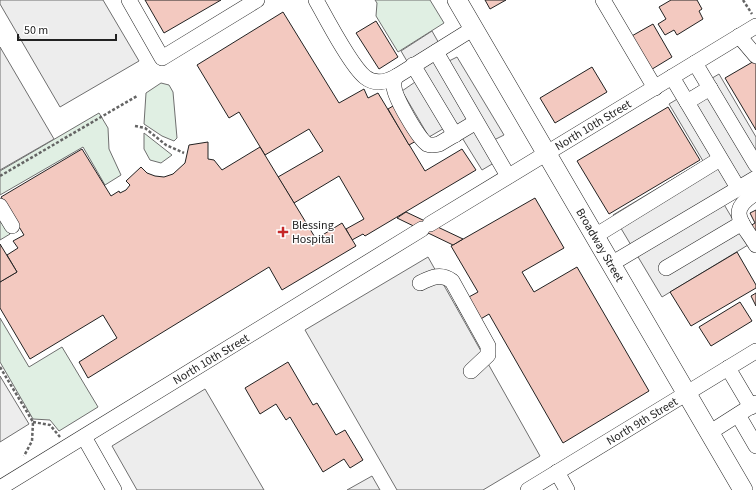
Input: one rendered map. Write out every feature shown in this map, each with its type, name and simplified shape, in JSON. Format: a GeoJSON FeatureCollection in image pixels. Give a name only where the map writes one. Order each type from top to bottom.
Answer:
{"type":"FeatureCollection","features":[{"type":"Feature","properties":{"kind":"main road","name":"Broadway Street"},"geometry":{"type":"LineString","coordinates":[[457,0],[743,490]]}},
{"type":"Feature","properties":{"kind":"street"},"geometry":{"type":"LineString","coordinates":[[129,0],[162,58],[257,0]]}},
{"type":"Feature","properties":{"kind":"street"},"geometry":{"type":"LineString","coordinates":[[316,0],[350,58],[364,77],[378,82],[395,78],[413,65],[474,28]]}},
{"type":"Feature","properties":{"kind":"street"},"geometry":{"type":"LineString","coordinates":[[603,0],[655,88]]}},
{"type":"Feature","properties":{"kind":"street","name":"North 10th Street"},"geometry":{"type":"LineString","coordinates":[[0,488],[739,36],[754,21]]}},
{"type":"Feature","properties":{"kind":"street"},"geometry":{"type":"LineString","coordinates":[[739,36],[756,56]]}},
{"type":"Feature","properties":{"kind":"street"},"geometry":{"type":"LineString","coordinates":[[436,52],[508,176]]}},
{"type":"Feature","properties":{"kind":"street"},"geometry":{"type":"LineString","coordinates":[[695,63],[756,165]]}},
{"type":"Feature","properties":{"kind":"street"},"geometry":{"type":"LineString","coordinates":[[413,65],[455,135]]}},
{"type":"Feature","properties":{"kind":"street"},"geometry":{"type":"LineString","coordinates":[[672,77],[738,188]]}},
{"type":"Feature","properties":{"kind":"street"},"geometry":{"type":"LineString","coordinates":[[395,78],[393,86],[397,97],[423,141],[433,146],[476,122]]}},
{"type":"Feature","properties":{"kind":"street"},"geometry":{"type":"LineString","coordinates":[[687,102],[710,88]]}},
{"type":"Feature","properties":{"kind":"street"},"geometry":{"type":"LineString","coordinates":[[595,236],[720,159]]}},
{"type":"Feature","properties":{"kind":"street"},"geometry":{"type":"LineString","coordinates":[[611,264],[756,178]]}},
{"type":"Feature","properties":{"kind":"street"},"geometry":{"type":"LineString","coordinates":[[756,193],[740,206],[739,218],[756,245]]}},
{"type":"Feature","properties":{"kind":"street"},"geometry":{"type":"LineString","coordinates":[[0,206],[12,226]]}},
{"type":"Feature","properties":{"kind":"street"},"geometry":{"type":"LineString","coordinates":[[666,268],[742,223]]}},
{"type":"Feature","properties":{"kind":"street"},"geometry":{"type":"LineString","coordinates":[[420,283],[434,276],[445,276],[452,281],[488,346],[488,354],[471,371]]}},
{"type":"Feature","properties":{"kind":"street","name":"North 9th Street"},"geometry":{"type":"LineString","coordinates":[[528,490],[756,351]]}},
{"type":"Feature","properties":{"kind":"street"},"geometry":{"type":"LineString","coordinates":[[709,433],[753,405],[728,368]]}},
{"type":"Feature","properties":{"kind":"street"},"geometry":{"type":"LineString","coordinates":[[738,415],[756,446]]}},
{"type":"Feature","properties":{"kind":"street"},"geometry":{"type":"LineString","coordinates":[[84,437],[114,490]]}},
{"type":"Feature","properties":{"kind":"street"},"geometry":{"type":"LineString","coordinates":[[557,472],[567,490]]}},
{"type":"Feature","properties":{"kind":"path"},"geometry":{"type":"LineString","coordinates":[[743,0],[754,21]]}},
{"type":"Feature","properties":{"kind":"path"},"geometry":{"type":"LineString","coordinates":[[0,176],[137,96]]}},
{"type":"Feature","properties":{"kind":"path"},"geometry":{"type":"LineString","coordinates":[[135,126],[145,128],[166,146],[184,153]]}},
{"type":"Feature","properties":{"kind":"path"},"geometry":{"type":"LineString","coordinates":[[0,367],[33,422],[32,442],[24,456]]}},
{"type":"Feature","properties":{"kind":"path"},"geometry":{"type":"LineString","coordinates":[[33,422],[50,425],[55,430],[66,448]]}},
{"type":"Feature","properties":{"kind":"green space"},"geometry":{"type":"Polygon","coordinates":[[[375,0],[430,0],[444,23],[398,52],[376,16],[377,3],[375,0]]]}},
{"type":"Feature","properties":{"kind":"green space"},"geometry":{"type":"Polygon","coordinates":[[[161,83],[169,85],[173,92],[177,138],[174,141],[162,136],[144,124],[146,93],[161,83]]]}},
{"type":"Feature","properties":{"kind":"green space"},"geometry":{"type":"Polygon","coordinates":[[[99,113],[108,128],[109,149],[121,175],[105,185],[83,147],[0,195],[0,171],[99,113]]]}},
{"type":"Feature","properties":{"kind":"green space"},"geometry":{"type":"Polygon","coordinates":[[[144,133],[172,155],[161,163],[150,160],[144,149],[144,133]]]}},
{"type":"Feature","properties":{"kind":"green space"},"geometry":{"type":"Polygon","coordinates":[[[0,216],[10,234],[0,240],[0,216]]]}},
{"type":"Feature","properties":{"kind":"green space"},"geometry":{"type":"Polygon","coordinates":[[[0,318],[29,367],[62,347],[98,407],[59,431],[50,420],[33,419],[0,362],[0,318]]]}},
{"type":"Feature","properties":{"kind":"shaded area"},"geometry":{"type":"Polygon","coordinates":[[[0,0],[103,0],[139,61],[60,107],[0,4],[0,0]]]}},
{"type":"Feature","properties":{"kind":"shaded area"},"geometry":{"type":"Polygon","coordinates":[[[432,31],[449,61],[457,57],[504,135],[494,140],[504,157],[482,170],[453,123],[429,137],[402,91],[418,80],[401,51],[432,31]]]}},
{"type":"Feature","properties":{"kind":"shaded area"},"geometry":{"type":"Polygon","coordinates":[[[0,47],[54,139],[0,170],[0,47]]]}},
{"type":"Feature","properties":{"kind":"shaded area"},"geometry":{"type":"Polygon","coordinates":[[[719,74],[756,137],[756,174],[719,196],[748,245],[662,297],[613,215],[703,161],[669,104],[719,74]]]}},
{"type":"Feature","properties":{"kind":"shaded area"},"geometry":{"type":"Polygon","coordinates":[[[428,257],[540,456],[483,490],[397,490],[305,330],[428,257]]]}},
{"type":"Feature","properties":{"kind":"shaded area"},"geometry":{"type":"Polygon","coordinates":[[[0,376],[29,424],[0,442],[0,376]]]}},
{"type":"Feature","properties":{"kind":"shaded area"},"geometry":{"type":"Polygon","coordinates":[[[205,389],[264,490],[137,490],[112,446],[205,389]]]}},
{"type":"Feature","properties":{"kind":"shaded area"},"geometry":{"type":"Polygon","coordinates":[[[372,476],[380,490],[347,490],[372,476]]]}},
{"type":"Feature","properties":{"kind":"building"},"geometry":{"type":"Polygon","coordinates":[[[145,0],[221,0],[164,33],[145,0]]]}},
{"type":"Feature","properties":{"kind":"building"},"geometry":{"type":"Polygon","coordinates":[[[485,0],[506,0],[490,9],[485,0]]]}},
{"type":"Feature","properties":{"kind":"building"},"geometry":{"type":"Polygon","coordinates":[[[671,0],[697,0],[702,9],[699,11],[703,19],[677,35],[674,30],[665,35],[658,24],[666,19],[659,7],[671,0]]]}},
{"type":"Feature","properties":{"kind":"building"},"geometry":{"type":"Polygon","coordinates":[[[283,12],[339,103],[364,89],[368,98],[378,93],[425,171],[462,149],[476,170],[365,236],[363,234],[352,240],[346,229],[364,219],[339,176],[294,203],[278,177],[323,151],[309,129],[265,155],[239,112],[229,118],[197,65],[283,12]]]}},
{"type":"Feature","properties":{"kind":"building"},"geometry":{"type":"Polygon","coordinates":[[[376,21],[398,57],[379,69],[356,33],[376,21]]]}},
{"type":"Feature","properties":{"kind":"building"},"geometry":{"type":"Polygon","coordinates":[[[653,24],[672,57],[649,71],[630,37],[653,24]]]}},
{"type":"Feature","properties":{"kind":"building"},"geometry":{"type":"Polygon","coordinates":[[[756,60],[756,130],[725,78],[756,60]]]}},
{"type":"Feature","properties":{"kind":"building"},"geometry":{"type":"Polygon","coordinates":[[[592,67],[607,92],[555,123],[540,98],[592,67]]]}},
{"type":"Feature","properties":{"kind":"building"},"geometry":{"type":"Polygon","coordinates":[[[403,100],[425,136],[409,145],[388,109],[403,100]]]}},
{"type":"Feature","properties":{"kind":"building"},"geometry":{"type":"Polygon","coordinates":[[[668,107],[700,160],[609,214],[577,161],[668,107]]]}},
{"type":"Feature","properties":{"kind":"building"},"geometry":{"type":"Polygon","coordinates":[[[208,142],[208,159],[214,160],[222,170],[260,147],[316,239],[342,223],[356,246],[282,290],[269,267],[88,378],[79,362],[117,338],[103,315],[30,359],[0,308],[0,282],[17,272],[7,255],[18,248],[13,241],[24,235],[1,197],[82,149],[111,196],[119,191],[120,193],[126,190],[130,185],[126,181],[141,167],[147,173],[155,176],[164,177],[173,174],[185,163],[189,145],[208,142]]]}},
{"type":"Feature","properties":{"kind":"building"},"geometry":{"type":"Polygon","coordinates":[[[535,198],[564,248],[522,272],[534,292],[577,267],[649,391],[563,443],[489,314],[469,326],[456,304],[478,292],[451,246],[535,198]]]}},
{"type":"Feature","properties":{"kind":"building"},"geometry":{"type":"Polygon","coordinates":[[[756,210],[756,236],[750,226],[755,223],[750,213],[756,210]]]}},
{"type":"Feature","properties":{"kind":"building"},"geometry":{"type":"Polygon","coordinates":[[[406,212],[463,239],[453,245],[397,218],[406,212]]]}},
{"type":"Feature","properties":{"kind":"building"},"geometry":{"type":"Polygon","coordinates":[[[0,244],[17,272],[0,282],[0,244]]]}},
{"type":"Feature","properties":{"kind":"building"},"geometry":{"type":"Polygon","coordinates":[[[737,252],[756,285],[756,288],[691,326],[670,292],[737,252]]]}},
{"type":"Feature","properties":{"kind":"building"},"geometry":{"type":"Polygon","coordinates":[[[756,293],[756,306],[751,296],[756,293]]]}},
{"type":"Feature","properties":{"kind":"building"},"geometry":{"type":"Polygon","coordinates":[[[740,302],[752,321],[711,346],[699,327],[740,302]]]}},
{"type":"Feature","properties":{"kind":"building"},"geometry":{"type":"Polygon","coordinates":[[[288,362],[313,405],[317,403],[336,435],[345,430],[363,460],[350,468],[344,459],[323,472],[290,417],[286,420],[276,404],[260,414],[245,388],[288,362]]]}},
{"type":"Feature","properties":{"kind":"place","name":"Blessing Hospital"},"geometry":{"type":"Point","coordinates":[283,232]}}]}
